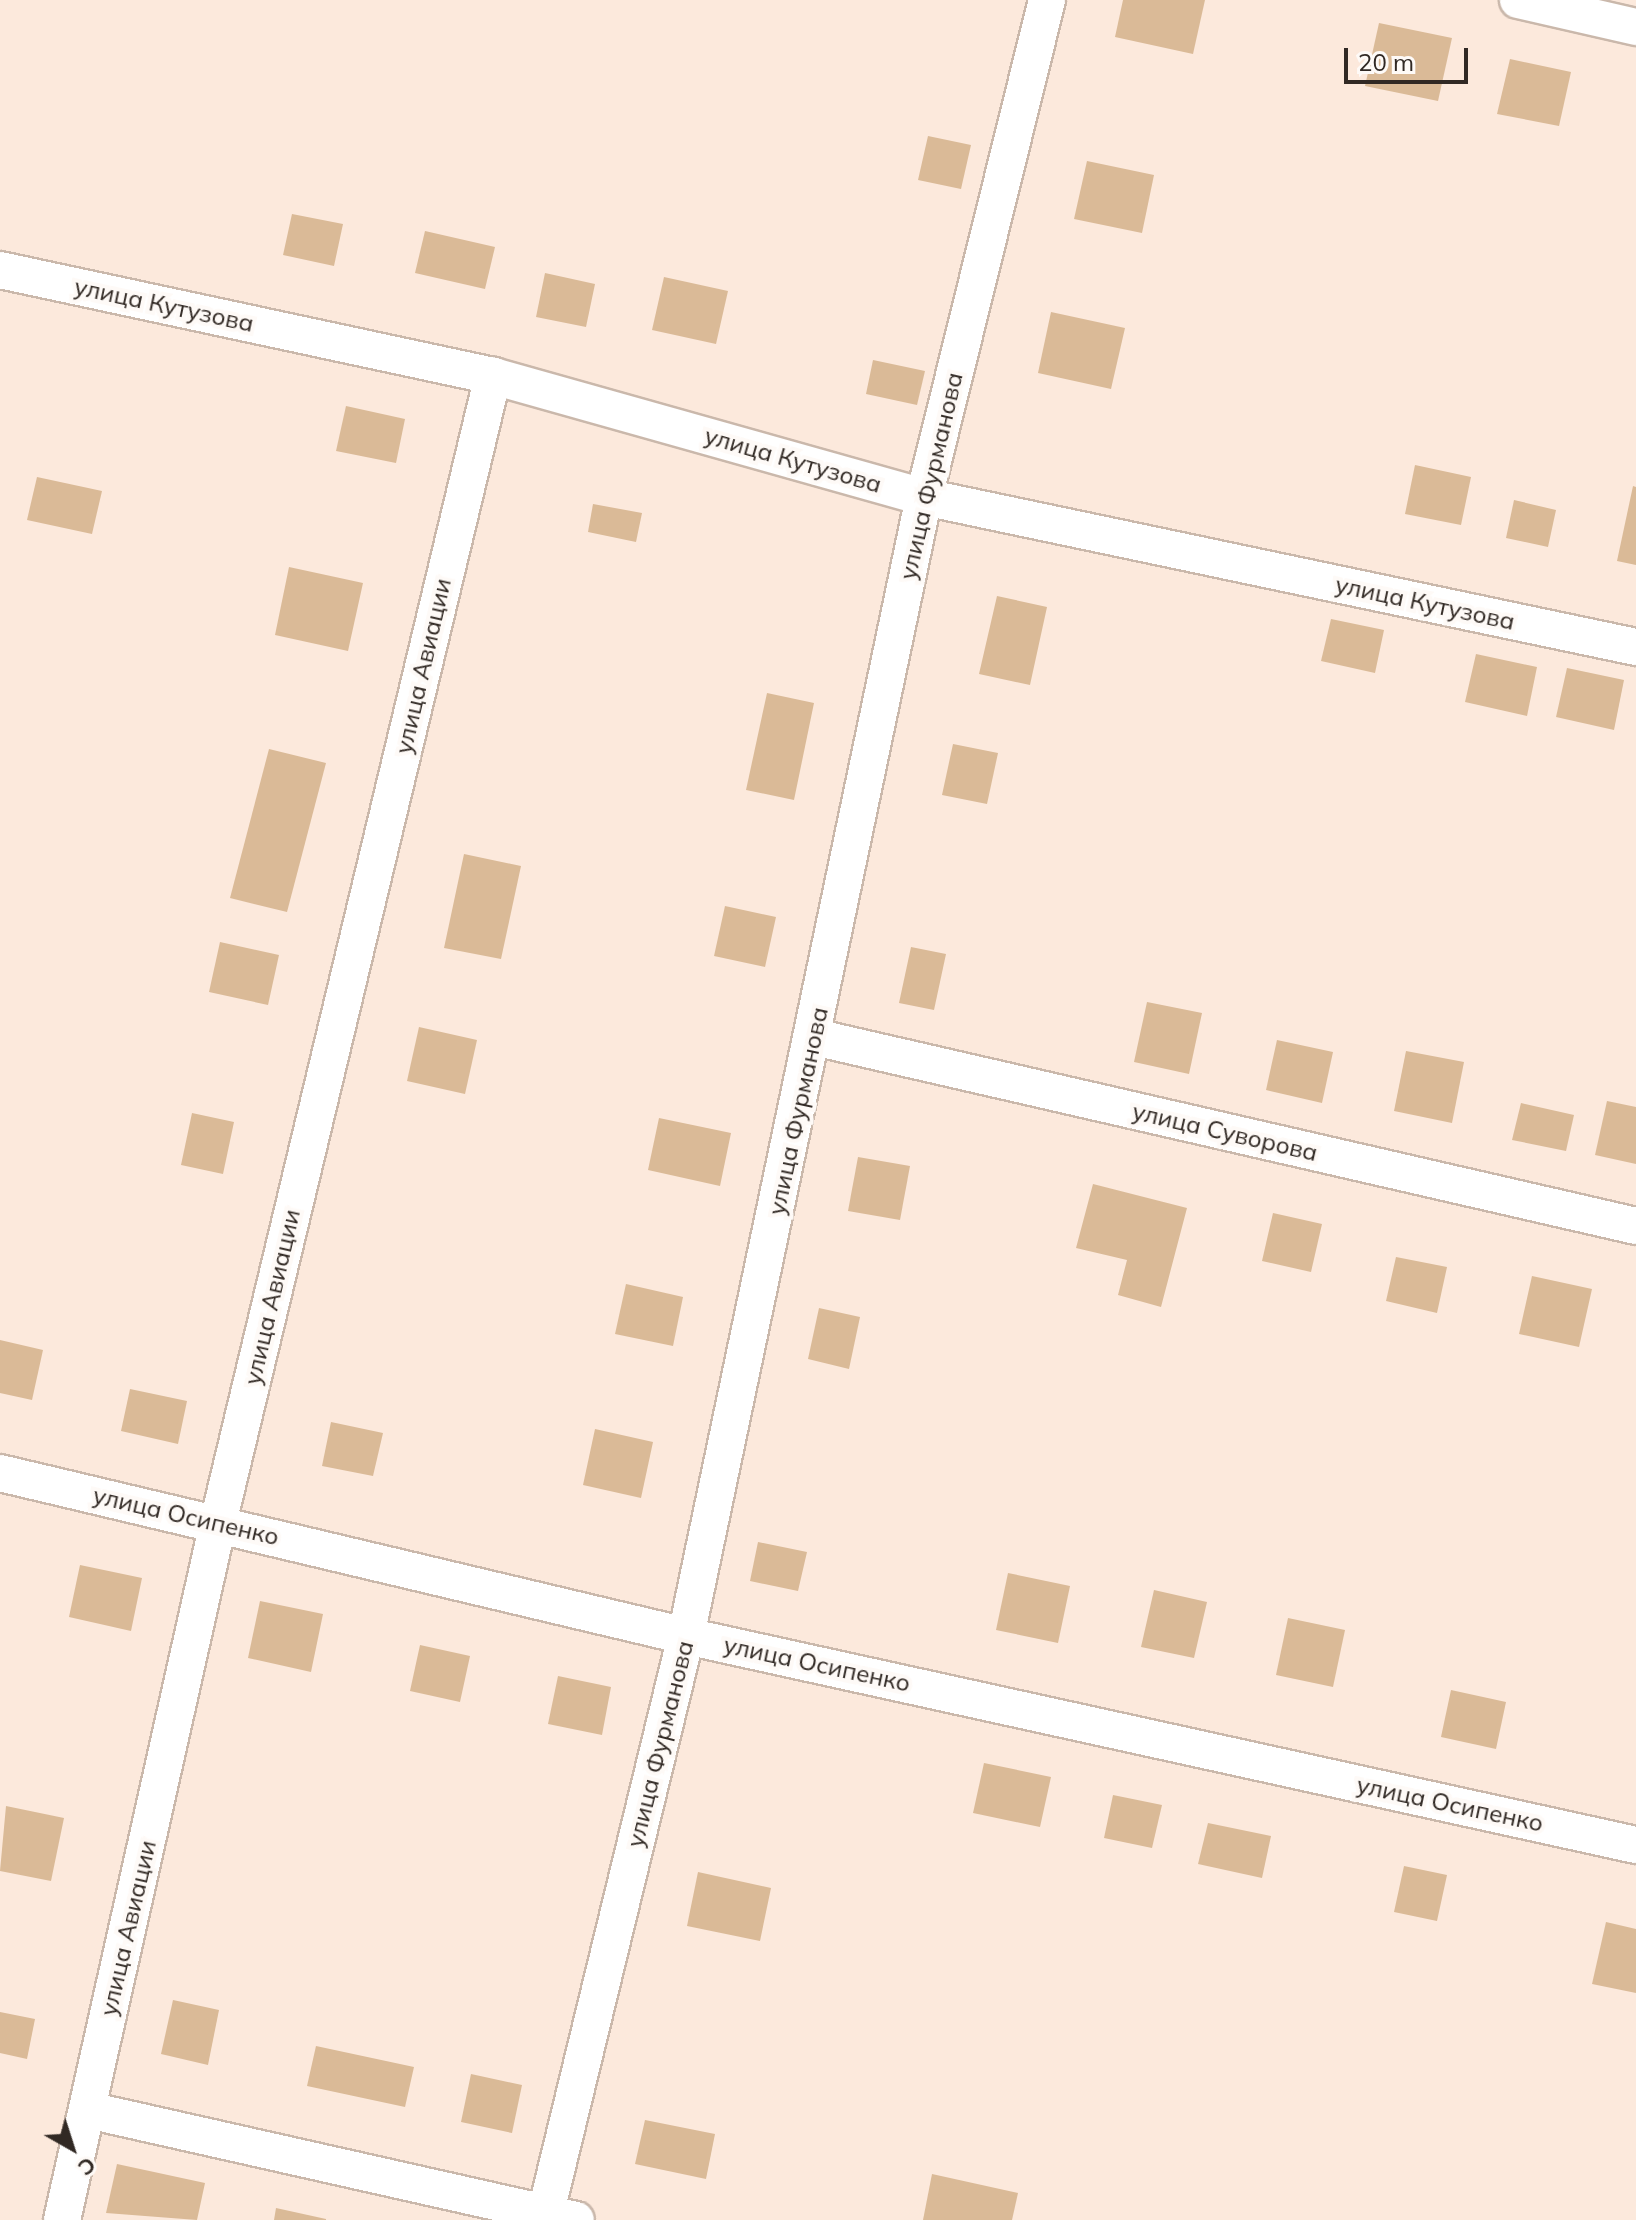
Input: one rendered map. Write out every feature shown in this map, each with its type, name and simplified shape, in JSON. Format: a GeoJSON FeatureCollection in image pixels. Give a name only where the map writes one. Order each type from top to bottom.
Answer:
{"type":"FeatureCollection","features":[{"type":"Feature","properties":{"kind":"street","name":"улица Фурманова"},"geometry":{"type":"LineString","coordinates":[[555,2218],[686,1636],[814,1037],[924,497],[1047,0]]}},
{"type":"Feature","properties":{"kind":"street"},"geometry":{"type":"LineString","coordinates":[[1518,0],[1636,27]]}},
{"type":"Feature","properties":{"kind":"street","name":"улица Кутузова"},"geometry":{"type":"LineString","coordinates":[[0,270],[493,376],[924,497],[1636,647]]}},
{"type":"Feature","properties":{"kind":"street","name":"улица Авиации"},"geometry":{"type":"LineString","coordinates":[[62,2220],[218,1523],[493,376]]}},
{"type":"Feature","properties":{"kind":"street","name":"улица Суворова"},"geometry":{"type":"LineString","coordinates":[[814,1037],[1636,1226]]}},
{"type":"Feature","properties":{"kind":"street","name":"улица Осипенко"},"geometry":{"type":"LineString","coordinates":[[0,1473],[686,1636],[1636,1845]]}},
{"type":"Feature","properties":{"kind":"street"},"geometry":{"type":"LineString","coordinates":[[88,2110],[555,2218]]}},
{"type":"Feature","properties":{"kind":"building"},"geometry":{"type":"Polygon","coordinates":[[[1123,0],[1205,0],[1193,54],[1115,37],[1123,0]]]}},
{"type":"Feature","properties":{"kind":"building"},"geometry":{"type":"Polygon","coordinates":[[[1379,23],[1452,38],[1438,101],[1365,86],[1379,23]]]}},
{"type":"Feature","properties":{"kind":"building"},"geometry":{"type":"Polygon","coordinates":[[[1510,59],[1571,72],[1559,126],[1497,114],[1510,59]]]}},
{"type":"Feature","properties":{"kind":"building"},"geometry":{"type":"Polygon","coordinates":[[[928,136],[971,145],[961,189],[918,180],[928,136]]]}},
{"type":"Feature","properties":{"kind":"building"},"geometry":{"type":"Polygon","coordinates":[[[1087,161],[1154,175],[1142,233],[1074,219],[1087,161]]]}},
{"type":"Feature","properties":{"kind":"building"},"geometry":{"type":"Polygon","coordinates":[[[292,214],[343,224],[334,266],[283,255],[292,214]]]}},
{"type":"Feature","properties":{"kind":"building"},"geometry":{"type":"Polygon","coordinates":[[[425,231],[495,247],[485,289],[415,273],[425,231]]]}},
{"type":"Feature","properties":{"kind":"building"},"geometry":{"type":"Polygon","coordinates":[[[545,273],[595,284],[586,327],[536,317],[545,273]]]}},
{"type":"Feature","properties":{"kind":"building"},"geometry":{"type":"Polygon","coordinates":[[[664,277],[728,291],[716,344],[652,330],[664,277]]]}},
{"type":"Feature","properties":{"kind":"building"},"geometry":{"type":"Polygon","coordinates":[[[1051,312],[1125,328],[1111,389],[1038,373],[1051,312]]]}},
{"type":"Feature","properties":{"kind":"building"},"geometry":{"type":"Polygon","coordinates":[[[873,360],[925,371],[917,405],[866,394],[873,360]]]}},
{"type":"Feature","properties":{"kind":"building"},"geometry":{"type":"Polygon","coordinates":[[[346,406],[405,419],[396,463],[336,451],[346,406]]]}},
{"type":"Feature","properties":{"kind":"building"},"geometry":{"type":"Polygon","coordinates":[[[1415,465],[1471,477],[1461,525],[1405,514],[1415,465]]]}},
{"type":"Feature","properties":{"kind":"building"},"geometry":{"type":"Polygon","coordinates":[[[37,477],[102,491],[92,534],[27,520],[37,477]]]}},
{"type":"Feature","properties":{"kind":"building"},"geometry":{"type":"Polygon","coordinates":[[[1633,486],[1636,487],[1636,565],[1617,561],[1633,486]]]}},
{"type":"Feature","properties":{"kind":"building"},"geometry":{"type":"Polygon","coordinates":[[[1514,500],[1556,510],[1548,547],[1506,538],[1514,500]]]}},
{"type":"Feature","properties":{"kind":"building"},"geometry":{"type":"Polygon","coordinates":[[[593,504],[642,513],[636,542],[588,532],[593,504]]]}},
{"type":"Feature","properties":{"kind":"building"},"geometry":{"type":"Polygon","coordinates":[[[289,567],[363,583],[348,651],[275,635],[289,567]]]}},
{"type":"Feature","properties":{"kind":"building"},"geometry":{"type":"Polygon","coordinates":[[[997,596],[1047,607],[1030,685],[979,674],[997,596]]]}},
{"type":"Feature","properties":{"kind":"building"},"geometry":{"type":"Polygon","coordinates":[[[1331,619],[1384,630],[1375,673],[1321,661],[1331,619]]]}},
{"type":"Feature","properties":{"kind":"building"},"geometry":{"type":"Polygon","coordinates":[[[1476,654],[1537,667],[1527,716],[1465,702],[1476,654]]]}},
{"type":"Feature","properties":{"kind":"building"},"geometry":{"type":"Polygon","coordinates":[[[1567,668],[1624,680],[1614,730],[1556,717],[1567,668]]]}},
{"type":"Feature","properties":{"kind":"building"},"geometry":{"type":"Polygon","coordinates":[[[767,693],[814,703],[794,800],[746,790],[767,693]]]}},
{"type":"Feature","properties":{"kind":"building"},"geometry":{"type":"Polygon","coordinates":[[[953,744],[998,753],[987,804],[942,795],[953,744]]]}},
{"type":"Feature","properties":{"kind":"building"},"geometry":{"type":"Polygon","coordinates":[[[269,749],[326,763],[287,912],[230,898],[269,749]]]}},
{"type":"Feature","properties":{"kind":"building"},"geometry":{"type":"Polygon","coordinates":[[[464,854],[521,866],[501,959],[444,948],[464,854]]]}},
{"type":"Feature","properties":{"kind":"building"},"geometry":{"type":"Polygon","coordinates":[[[725,906],[776,917],[765,967],[714,956],[725,906]]]}},
{"type":"Feature","properties":{"kind":"building"},"geometry":{"type":"Polygon","coordinates":[[[220,942],[279,955],[268,1005],[209,992],[220,942]]]}},
{"type":"Feature","properties":{"kind":"building"},"geometry":{"type":"Polygon","coordinates":[[[911,947],[946,954],[934,1010],[899,1003],[911,947]]]}},
{"type":"Feature","properties":{"kind":"building"},"geometry":{"type":"Polygon","coordinates":[[[1147,1002],[1202,1013],[1189,1074],[1134,1062],[1147,1002]]]}},
{"type":"Feature","properties":{"kind":"building"},"geometry":{"type":"Polygon","coordinates":[[[419,1027],[477,1040],[465,1094],[407,1081],[419,1027]]]}},
{"type":"Feature","properties":{"kind":"building"},"geometry":{"type":"Polygon","coordinates":[[[1277,1040],[1333,1052],[1322,1103],[1266,1090],[1277,1040]]]}},
{"type":"Feature","properties":{"kind":"building"},"geometry":{"type":"Polygon","coordinates":[[[1406,1051],[1464,1062],[1452,1123],[1394,1111],[1406,1051]]]}},
{"type":"Feature","properties":{"kind":"building"},"geometry":{"type":"Polygon","coordinates":[[[1607,1101],[1636,1107],[1636,1164],[1595,1155],[1607,1101]]]}},
{"type":"Feature","properties":{"kind":"building"},"geometry":{"type":"Polygon","coordinates":[[[1521,1103],[1574,1115],[1566,1151],[1512,1140],[1521,1103]]]}},
{"type":"Feature","properties":{"kind":"building"},"geometry":{"type":"Polygon","coordinates":[[[192,1113],[234,1122],[223,1174],[181,1165],[192,1113]]]}},
{"type":"Feature","properties":{"kind":"building"},"geometry":{"type":"Polygon","coordinates":[[[659,1118],[731,1133],[720,1186],[648,1170],[659,1118]]]}},
{"type":"Feature","properties":{"kind":"building"},"geometry":{"type":"Polygon","coordinates":[[[858,1157],[910,1166],[900,1220],[848,1211],[858,1157]]]}},
{"type":"Feature","properties":{"kind":"building"},"geometry":{"type":"Polygon","coordinates":[[[1093,1184],[1187,1208],[1161,1307],[1118,1295],[1127,1260],[1076,1248],[1093,1184]]]}},
{"type":"Feature","properties":{"kind":"building"},"geometry":{"type":"Polygon","coordinates":[[[1273,1213],[1322,1224],[1311,1272],[1262,1261],[1273,1213]]]}},
{"type":"Feature","properties":{"kind":"building"},"geometry":{"type":"Polygon","coordinates":[[[1396,1257],[1447,1267],[1437,1313],[1386,1301],[1396,1257]]]}},
{"type":"Feature","properties":{"kind":"building"},"geometry":{"type":"Polygon","coordinates":[[[1532,1276],[1592,1289],[1579,1347],[1519,1334],[1532,1276]]]}},
{"type":"Feature","properties":{"kind":"building"},"geometry":{"type":"Polygon","coordinates":[[[626,1284],[683,1297],[673,1346],[615,1334],[626,1284]]]}},
{"type":"Feature","properties":{"kind":"building"},"geometry":{"type":"Polygon","coordinates":[[[819,1308],[860,1317],[849,1369],[808,1359],[819,1308]]]}},
{"type":"Feature","properties":{"kind":"building"},"geometry":{"type":"Polygon","coordinates":[[[0,1340],[43,1350],[32,1400],[0,1393],[0,1340]]]}},
{"type":"Feature","properties":{"kind":"building"},"geometry":{"type":"Polygon","coordinates":[[[130,1389],[187,1401],[178,1444],[121,1431],[130,1389]]]}},
{"type":"Feature","properties":{"kind":"building"},"geometry":{"type":"Polygon","coordinates":[[[331,1422],[383,1433],[373,1476],[322,1466],[331,1422]]]}},
{"type":"Feature","properties":{"kind":"building"},"geometry":{"type":"Polygon","coordinates":[[[595,1429],[653,1442],[641,1498],[583,1485],[595,1429]]]}},
{"type":"Feature","properties":{"kind":"building"},"geometry":{"type":"Polygon","coordinates":[[[758,1542],[807,1552],[798,1591],[750,1581],[758,1542]]]}},
{"type":"Feature","properties":{"kind":"building"},"geometry":{"type":"Polygon","coordinates":[[[80,1565],[142,1578],[131,1631],[69,1617],[80,1565]]]}},
{"type":"Feature","properties":{"kind":"building"},"geometry":{"type":"Polygon","coordinates":[[[1008,1573],[1070,1586],[1058,1643],[996,1630],[1008,1573]]]}},
{"type":"Feature","properties":{"kind":"building"},"geometry":{"type":"Polygon","coordinates":[[[1154,1590],[1207,1602],[1194,1658],[1141,1647],[1154,1590]]]}},
{"type":"Feature","properties":{"kind":"building"},"geometry":{"type":"Polygon","coordinates":[[[260,1601],[323,1614],[311,1672],[248,1658],[260,1601]]]}},
{"type":"Feature","properties":{"kind":"building"},"geometry":{"type":"Polygon","coordinates":[[[1288,1618],[1345,1630],[1333,1687],[1276,1675],[1288,1618]]]}},
{"type":"Feature","properties":{"kind":"building"},"geometry":{"type":"Polygon","coordinates":[[[420,1645],[470,1656],[460,1702],[410,1691],[420,1645]]]}},
{"type":"Feature","properties":{"kind":"building"},"geometry":{"type":"Polygon","coordinates":[[[558,1676],[611,1687],[602,1735],[548,1724],[558,1676]]]}},
{"type":"Feature","properties":{"kind":"building"},"geometry":{"type":"Polygon","coordinates":[[[1451,1690],[1506,1702],[1496,1749],[1441,1737],[1451,1690]]]}},
{"type":"Feature","properties":{"kind":"building"},"geometry":{"type":"Polygon","coordinates":[[[984,1763],[1051,1777],[1040,1827],[973,1813],[984,1763]]]}},
{"type":"Feature","properties":{"kind":"building"},"geometry":{"type":"Polygon","coordinates":[[[1113,1795],[1162,1805],[1152,1848],[1104,1838],[1113,1795]]]}},
{"type":"Feature","properties":{"kind":"building"},"geometry":{"type":"Polygon","coordinates":[[[6,1806],[64,1818],[51,1881],[0,1871],[6,1806]]]}},
{"type":"Feature","properties":{"kind":"building"},"geometry":{"type":"Polygon","coordinates":[[[1208,1823],[1271,1836],[1262,1878],[1198,1864],[1208,1823]]]}},
{"type":"Feature","properties":{"kind":"building"},"geometry":{"type":"Polygon","coordinates":[[[1404,1866],[1447,1875],[1437,1921],[1394,1912],[1404,1866]]]}},
{"type":"Feature","properties":{"kind":"building"},"geometry":{"type":"Polygon","coordinates":[[[698,1872],[771,1888],[760,1941],[687,1926],[698,1872]]]}},
{"type":"Feature","properties":{"kind":"building"},"geometry":{"type":"Polygon","coordinates":[[[1606,1922],[1636,1929],[1636,1993],[1592,1984],[1606,1922]]]}},
{"type":"Feature","properties":{"kind":"building"},"geometry":{"type":"Polygon","coordinates":[[[173,2000],[219,2010],[208,2065],[161,2054],[173,2000]]]}},
{"type":"Feature","properties":{"kind":"building"},"geometry":{"type":"Polygon","coordinates":[[[0,2012],[35,2019],[27,2059],[0,2053],[0,2012]]]}},
{"type":"Feature","properties":{"kind":"building"},"geometry":{"type":"Polygon","coordinates":[[[316,2046],[414,2067],[405,2107],[307,2086],[316,2046]]]}},
{"type":"Feature","properties":{"kind":"building"},"geometry":{"type":"Polygon","coordinates":[[[471,2074],[522,2085],[512,2133],[461,2122],[471,2074]]]}},
{"type":"Feature","properties":{"kind":"building"},"geometry":{"type":"Polygon","coordinates":[[[645,2120],[715,2134],[706,2179],[635,2164],[645,2120]]]}},
{"type":"Feature","properties":{"kind":"building"},"geometry":{"type":"Polygon","coordinates":[[[117,2164],[205,2183],[197,2220],[106,2213],[117,2164]]]}},
{"type":"Feature","properties":{"kind":"building"},"geometry":{"type":"Polygon","coordinates":[[[932,2174],[1018,2193],[1012,2220],[923,2220],[932,2174]]]}},
{"type":"Feature","properties":{"kind":"building"},"geometry":{"type":"Polygon","coordinates":[[[276,2208],[326,2219],[326,2220],[274,2220],[276,2208]]]}}]}
